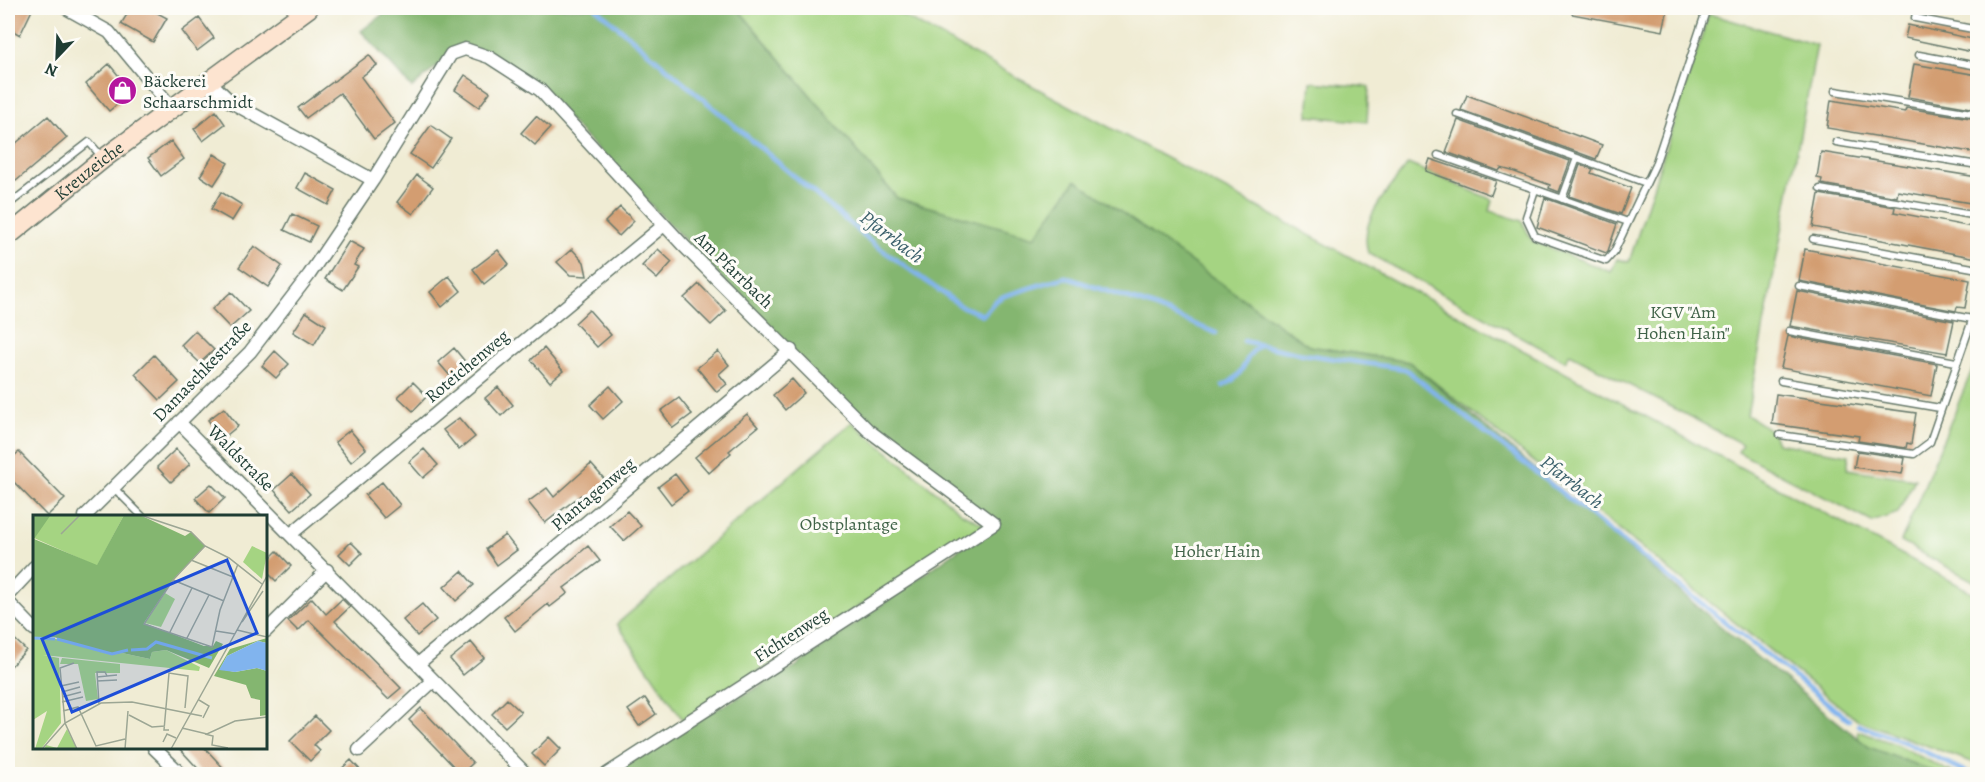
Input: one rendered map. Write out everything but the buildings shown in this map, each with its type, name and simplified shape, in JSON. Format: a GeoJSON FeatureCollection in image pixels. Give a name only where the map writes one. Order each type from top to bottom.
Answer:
{"type":"FeatureCollection","features":[{"type":"Feature","properties":{"kind":"main road","name":"Kreuzeiche"},"geometry":{"type":"LineString","coordinates":[[8,236],[208,80],[309,8]]}},
{"type":"Feature","properties":{"kind":"street"},"geometry":{"type":"LineString","coordinates":[[66,8],[109,32],[172,108]]}},
{"type":"Feature","properties":{"kind":"street","name":"Am Pfarrbach"},"geometry":{"type":"LineString","coordinates":[[451,54],[465,49],[489,57],[540,90],[664,225],[791,350],[868,430],[994,524]]}},
{"type":"Feature","properties":{"kind":"street","name":"Damaschkestraße"},"geometry":{"type":"LineString","coordinates":[[86,515],[250,352],[309,275],[373,180],[451,54]]}},
{"type":"Feature","properties":{"kind":"street"},"geometry":{"type":"LineString","coordinates":[[208,80],[231,102],[373,180]]}},
{"type":"Feature","properties":{"kind":"street","name":"Roteichenweg"},"geometry":{"type":"LineString","coordinates":[[291,534],[664,225]]}},
{"type":"Feature","properties":{"kind":"street","name":"Plantagenweg"},"geometry":{"type":"LineString","coordinates":[[418,664],[791,350]]}},
{"type":"Feature","properties":{"kind":"street","name":"Waldstraße"},"geometry":{"type":"LineString","coordinates":[[179,422],[526,774]]}},
{"type":"Feature","properties":{"kind":"street","name":"Fichtenweg"},"geometry":{"type":"LineString","coordinates":[[607,774],[994,524]]}},
{"type":"Feature","properties":{"kind":"street"},"geometry":{"type":"LineString","coordinates":[[8,595],[33,568]]}},
{"type":"Feature","properties":{"kind":"street"},"geometry":{"type":"LineString","coordinates":[[267,630],[327,570]]}},
{"type":"Feature","properties":{"kind":"street"},"geometry":{"type":"LineString","coordinates":[[8,602],[33,628]]}},
{"type":"Feature","properties":{"kind":"street"},"geometry":{"type":"LineString","coordinates":[[360,750],[433,681]]}},
{"type":"Feature","properties":{"kind":"street"},"geometry":{"type":"LineString","coordinates":[[156,749],[181,774]]}},
{"type":"Feature","properties":{"kind":"lane"},"geometry":{"type":"LineString","coordinates":[[1535,190],[1526,217],[1534,236],[1606,261],[1614,252],[1655,165],[1707,8]]}},
{"type":"Feature","properties":{"kind":"lane"},"geometry":{"type":"LineString","coordinates":[[1917,8],[1915,18],[1977,30]]}},
{"type":"Feature","properties":{"kind":"lane"},"geometry":{"type":"LineString","coordinates":[[1919,55],[1977,66]]}},
{"type":"Feature","properties":{"kind":"lane"},"geometry":{"type":"LineString","coordinates":[[1835,91],[1977,114]]}},
{"type":"Feature","properties":{"kind":"lane"},"geometry":{"type":"LineString","coordinates":[[1457,114],[1647,183]]}},
{"type":"Feature","properties":{"kind":"lane"},"geometry":{"type":"LineString","coordinates":[[8,205],[89,142],[104,159]]}},
{"type":"Feature","properties":{"kind":"lane"},"geometry":{"type":"LineString","coordinates":[[1836,142],[1977,165]]}},
{"type":"Feature","properties":{"kind":"lane"},"geometry":{"type":"LineString","coordinates":[[1438,155],[1628,222]]}},
{"type":"Feature","properties":{"kind":"lane"},"geometry":{"type":"LineString","coordinates":[[1562,199],[1577,158]]}},
{"type":"Feature","properties":{"kind":"lane"},"geometry":{"type":"LineString","coordinates":[[1820,189],[1977,216]]}},
{"type":"Feature","properties":{"kind":"lane"},"geometry":{"type":"LineString","coordinates":[[1813,239],[1977,269]]}},
{"type":"Feature","properties":{"kind":"lane"},"geometry":{"type":"LineString","coordinates":[[1799,286],[1972,319]]}},
{"type":"Feature","properties":{"kind":"lane"},"geometry":{"type":"LineString","coordinates":[[1780,435],[1914,454],[1930,442],[1977,303]]}},
{"type":"Feature","properties":{"kind":"lane"},"geometry":{"type":"LineString","coordinates":[[1790,331],[1956,362]]}},
{"type":"Feature","properties":{"kind":"lane"},"geometry":{"type":"LineString","coordinates":[[1781,381],[1940,408]]}},
{"type":"Feature","properties":{"kind":"lane"},"geometry":{"type":"LineString","coordinates":[[113,487],[141,515]]}},
{"type":"Feature","properties":{"kind":"green space","name":"Hoher Hain"},"geometry":{"type":"Polygon","coordinates":[[[391,8],[737,8],[897,198],[1035,237],[1076,180],[1309,346],[1409,362],[1757,657],[1869,747],[1940,774],[607,774],[683,727],[792,669],[994,524],[868,430],[540,90],[465,49],[451,54],[412,88],[361,31],[391,8]]]}},
{"type":"Feature","properties":{"kind":"green space"},"geometry":{"type":"Polygon","coordinates":[[[737,8],[888,8],[1977,595],[1977,764],[1857,720],[1409,362],[1309,346],[1076,181],[1035,237],[897,198],[737,8]]]}},
{"type":"Feature","properties":{"kind":"green space","name":"KGV \"Am Hohen Hain\""},"geometry":{"type":"Polygon","coordinates":[[[1709,14],[1817,45],[1747,415],[1772,431],[1777,443],[1849,455],[1847,469],[1915,479],[1898,513],[1872,522],[1738,452],[1742,444],[1570,354],[1565,361],[1368,253],[1367,228],[1371,217],[1384,195],[1408,164],[1493,200],[1490,211],[1522,221],[1532,241],[1611,272],[1617,259],[1629,262],[1709,14]]]}},
{"type":"Feature","properties":{"kind":"green space"},"geometry":{"type":"Polygon","coordinates":[[[1311,82],[1369,87],[1367,122],[1308,116],[1311,82]]]}},
{"type":"Feature","properties":{"kind":"green space"},"geometry":{"type":"Polygon","coordinates":[[[1977,358],[1978,583],[1901,542],[1977,358]]]}},
{"type":"Feature","properties":{"kind":"green space","name":"Obstplantage"},"geometry":{"type":"Polygon","coordinates":[[[852,422],[963,514],[985,525],[683,720],[617,624],[852,422]]]}},
{"type":"Feature","properties":{"kind":"green space"},"geometry":{"type":"Polygon","coordinates":[[[1858,731],[1895,744],[1955,774],[1861,774],[1858,731]]]}},
{"type":"Feature","properties":{"kind":"waterway","name":"Pfarrbach"},"geometry":{"type":"LineString","coordinates":[[596,8],[874,244],[961,306],[983,315],[995,301],[1004,296],[1065,277],[1151,306],[1216,333]]}},
{"type":"Feature","properties":{"kind":"waterway","name":"Pfarrbach"},"geometry":{"type":"LineString","coordinates":[[1244,341],[1296,353],[1405,369],[1849,720]]}},
{"type":"Feature","properties":{"kind":"waterway"},"geometry":{"type":"LineString","coordinates":[[1223,386],[1237,376],[1249,355],[1259,346]]}},
{"type":"Feature","properties":{"kind":"waterway","name":"Pfarrbach"},"geometry":{"type":"LineString","coordinates":[[1858,725],[1909,744],[1970,774]]}},
{"type":"Feature","properties":{"kind":"place","name":"Bäckerei Schaarschmidt"},"geometry":{"type":"Point","coordinates":[122,91]}}]}
